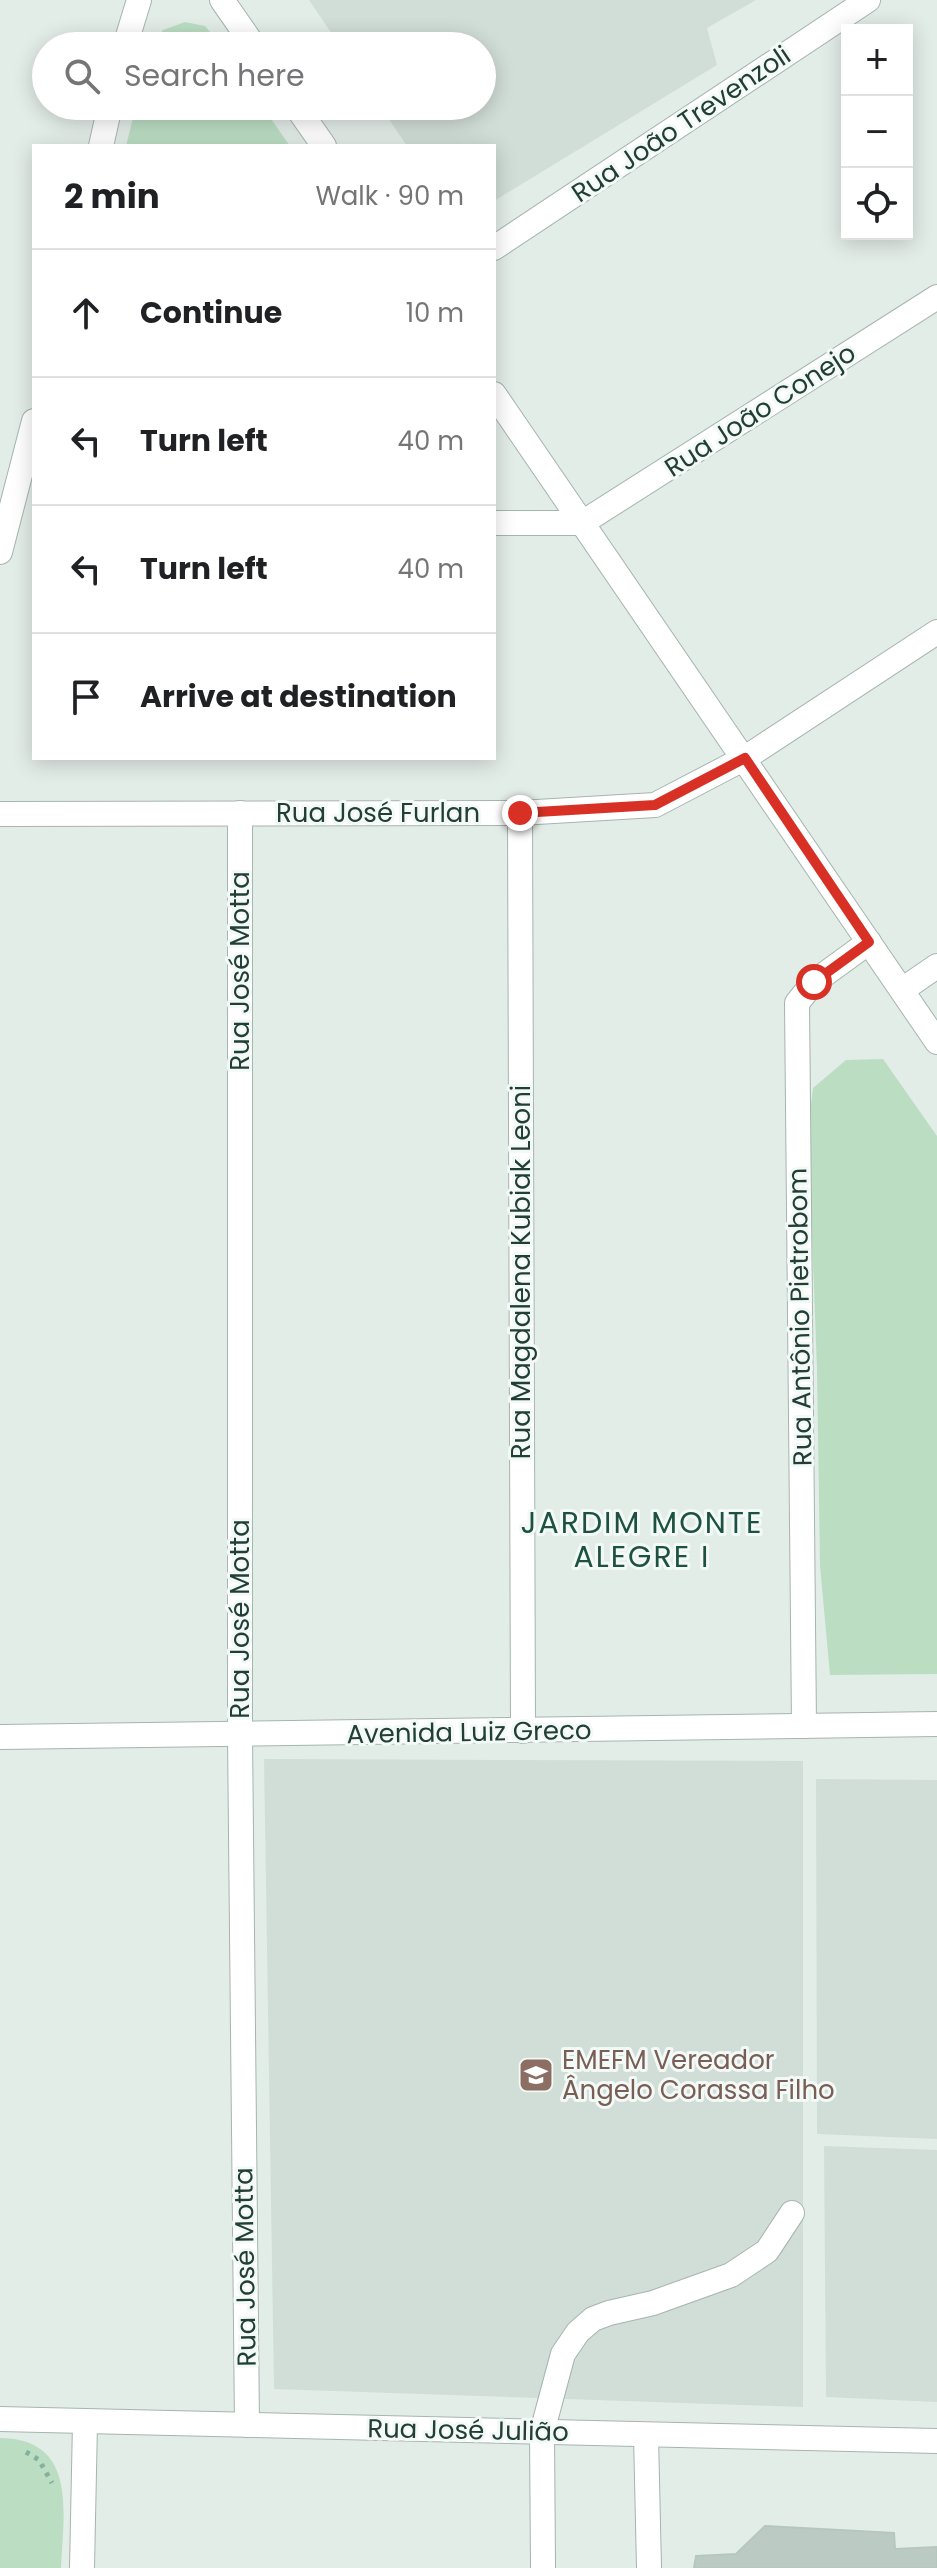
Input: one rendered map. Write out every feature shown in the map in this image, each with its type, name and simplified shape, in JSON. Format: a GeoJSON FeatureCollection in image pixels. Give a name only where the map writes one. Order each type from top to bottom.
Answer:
{"type":"FeatureCollection","features":[{"type":"Feature","properties":{"kind":"street"},"geometry":{"type":"LineString","coordinates":[[129,32],[139,0]]}},
{"type":"Feature","properties":{"kind":"street"},"geometry":{"type":"LineString","coordinates":[[222,0],[244,32]]}},
{"type":"Feature","properties":{"kind":"street","name":"Rua João Trevenzoli"},"geometry":{"type":"LineString","coordinates":[[496,247],[868,0]]}},
{"type":"Feature","properties":{"kind":"street"},"geometry":{"type":"LineString","coordinates":[[101,144],[107,120]]}},
{"type":"Feature","properties":{"kind":"street"},"geometry":{"type":"LineString","coordinates":[[306,120],[323,144]]}},
{"type":"Feature","properties":{"kind":"street","name":"Rua João Conejo"},"geometry":{"type":"LineString","coordinates":[[582,523],[937,297]]}},
{"type":"Feature","properties":{"kind":"street"},"geometry":{"type":"LineString","coordinates":[[496,397],[937,1042]]}},
{"type":"Feature","properties":{"kind":"street"},"geometry":{"type":"LineString","coordinates":[[0,552],[22,518],[32,437]]}},
{"type":"Feature","properties":{"kind":"street"},"geometry":{"type":"LineString","coordinates":[[496,523],[582,523]]}},
{"type":"Feature","properties":{"kind":"street","name":"Rua José Furlan"},"geometry":{"type":"LineString","coordinates":[[0,814],[520,813],[655,805],[745,758],[937,632]]}},
{"type":"Feature","properties":{"kind":"street","name":"Rua José Motta"},"geometry":{"type":"LineString","coordinates":[[240,813],[240,1735],[247,2425]]}},
{"type":"Feature","properties":{"kind":"street","name":"Rua Magdalena Kubiak Leoni"},"geometry":{"type":"LineString","coordinates":[[520,813],[523,1731]]}},
{"type":"Feature","properties":{"kind":"street","name":"Rua Antônio Pietrobom"},"geometry":{"type":"LineString","coordinates":[[804,1726],[797,1003],[814,982],[869,942]]}},
{"type":"Feature","properties":{"kind":"street"},"geometry":{"type":"LineString","coordinates":[[902,990],[937,966]]}},
{"type":"Feature","properties":{"kind":"street","name":"Avenida Luiz Greco"},"geometry":{"type":"LineString","coordinates":[[0,1737],[937,1724]]}},
{"type":"Feature","properties":{"kind":"street"},"geometry":{"type":"LineString","coordinates":[[543,2568],[542,2432],[563,2354],[578,2332],[593,2319],[609,2313],[653,2303],[731,2275],[767,2251],[792,2213]]}},
{"type":"Feature","properties":{"kind":"street","name":"Rua José Julião"},"geometry":{"type":"LineString","coordinates":[[0,2419],[937,2441]]}},
{"type":"Feature","properties":{"kind":"street"},"geometry":{"type":"LineString","coordinates":[[82,2568],[85,2423]]}},
{"type":"Feature","properties":{"kind":"street"},"geometry":{"type":"LineString","coordinates":[[646,2435],[649,2568]]}},
{"type":"Feature","properties":{"kind":"path"},"geometry":{"type":"LineString","coordinates":[[12,2444],[39,2460],[53,2486]]}},
{"type":"Feature","properties":{"kind":"shaded area"},"geometry":{"type":"Polygon","coordinates":[[[309,0],[756,0],[707,28],[717,65],[496,200],[496,144],[406,144],[389,120],[496,120],[496,32],[331,32],[309,0]]]}},
{"type":"Feature","properties":{"kind":"shaded area","name":"EMEFM Vereador Ângelo Corassa Filho"},"geometry":{"type":"Polygon","coordinates":[[[264,1759],[803,1761],[803,2407],[274,2389],[264,1759]]]}},
{"type":"Feature","properties":{"kind":"shaded area"},"geometry":{"type":"Polygon","coordinates":[[[816,1779],[937,1780],[937,2139],[817,2134],[816,1779]]]}},
{"type":"Feature","properties":{"kind":"shaded area"},"geometry":{"type":"Polygon","coordinates":[[[824,2146],[937,2150],[937,2402],[826,2397],[824,2146]]]}},
{"type":"Feature","properties":{"kind":"green space"},"geometry":{"type":"Polygon","coordinates":[[[185,22],[205,26],[210,32],[161,32],[185,22]]]}},
{"type":"Feature","properties":{"kind":"green space"},"geometry":{"type":"Polygon","coordinates":[[[132,120],[272,120],[289,144],[126,144],[132,120]]]}},
{"type":"Feature","properties":{"kind":"green space"},"geometry":{"type":"Polygon","coordinates":[[[883,1059],[937,1136],[937,1674],[830,1675],[820,1566],[808,1128],[813,1088],[846,1060],[883,1059]]]}},
{"type":"Feature","properties":{"kind":"green space"},"geometry":{"type":"Polygon","coordinates":[[[0,2438],[25,2442],[43,2451],[55,2465],[63,2503],[61,2568],[0,2568],[0,2438]]]}},
{"type":"Feature","properties":{"kind":"building"},"geometry":{"type":"Polygon","coordinates":[[[765,2526],[894,2533],[895,2549],[937,2547],[937,2568],[694,2568],[696,2556],[736,2554],[765,2526]]]}},
{"type":"Feature","properties":{"kind":"place","name":"EMEFM Vereador Ângelo Corassa Filho"},"geometry":{"type":"Point","coordinates":[536,2075]}},
{"type":"Feature","properties":{"kind":"district","name":"JARDIM MONTE ALEGRE I"},"geometry":{"type":"Point","coordinates":[642,1539]}},
{"type":"Feature","properties":{"kind":"route"},"geometry":{"type":"LineString","coordinates":[[520,813],[655,805],[745,758],[869,942],[814,982]]}}]}
